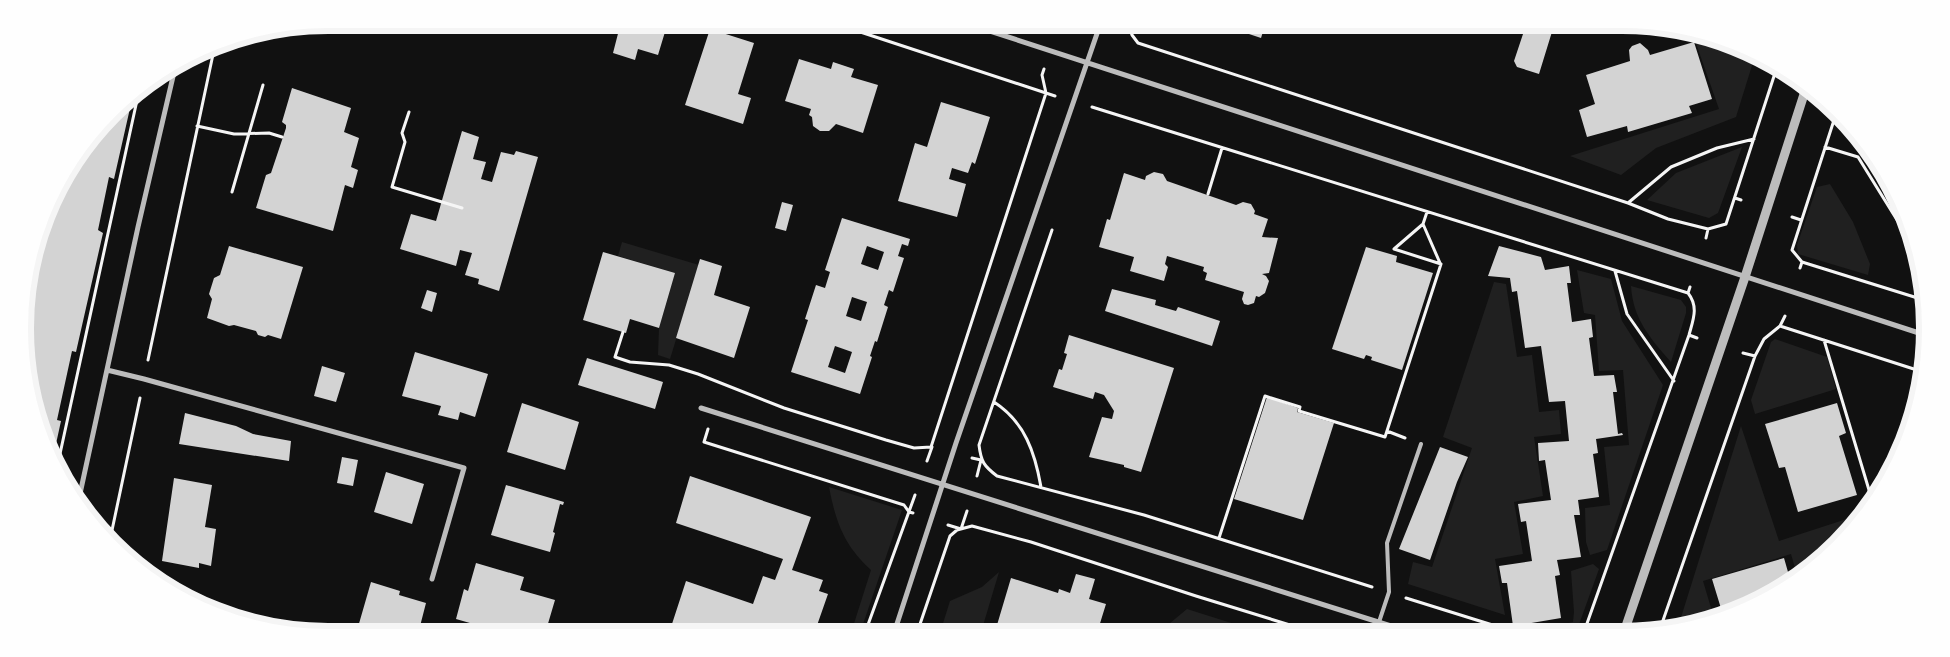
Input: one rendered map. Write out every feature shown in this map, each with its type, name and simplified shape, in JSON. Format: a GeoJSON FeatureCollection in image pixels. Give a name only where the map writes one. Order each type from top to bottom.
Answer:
{"type":"FeatureCollection","features":[{"type":"Feature","properties":{"kind":"street"},"geometry":{"type":"LineString","coordinates":[[989,31],[1919,333]]}},
{"type":"Feature","properties":{"kind":"street"},"geometry":{"type":"LineString","coordinates":[[896,626],[1098,31]]}},
{"type":"Feature","properties":{"kind":"street"},"geometry":{"type":"LineString","coordinates":[[80,493],[173,75]]}},
{"type":"Feature","properties":{"kind":"street"},"geometry":{"type":"LineString","coordinates":[[1626,626],[1745,277],[1804,95]]}},
{"type":"Feature","properties":{"kind":"street"},"geometry":{"type":"LineString","coordinates":[[108,370],[144,378],[464,468],[432,579]]}},
{"type":"Feature","properties":{"kind":"street"},"geometry":{"type":"LineString","coordinates":[[700,408],[1391,626]]}},
{"type":"Feature","properties":{"kind":"lane"},"geometry":{"type":"LineString","coordinates":[[1379,622],[1389,592],[1387,543],[1421,444]]}},
{"type":"Feature","properties":{"kind":"path"},"geometry":{"type":"LineString","coordinates":[[857,31],[1074,102],[1688,294],[1692,299],[1694,307],[1689,336],[1586,626]]}},
{"type":"Feature","properties":{"kind":"path"},"geometry":{"type":"LineString","coordinates":[[622,332],[615,357],[630,362],[669,365],[698,374],[770,403],[877,437],[914,448],[931,446],[1046,93],[1042,75],[1054,31]]}},
{"type":"Feature","properties":{"kind":"path"},"geometry":{"type":"LineString","coordinates":[[1131,31],[1138,43],[1628,203],[1668,219],[1708,229],[1726,224],[1775,74]]}},
{"type":"Feature","properties":{"kind":"path"},"geometry":{"type":"LineString","coordinates":[[111,531],[213,55]]}},
{"type":"Feature","properties":{"kind":"path"},"geometry":{"type":"LineString","coordinates":[[232,192],[263,85]]}},
{"type":"Feature","properties":{"kind":"path"},"geometry":{"type":"LineString","coordinates":[[60,455],[137,102]]}},
{"type":"Feature","properties":{"kind":"path"},"geometry":{"type":"LineString","coordinates":[[1091,116],[1094,108]]}},
{"type":"Feature","properties":{"kind":"path"},"geometry":{"type":"LineString","coordinates":[[409,112],[402,133],[405,142],[392,187],[462,208]]}},
{"type":"Feature","properties":{"kind":"path"},"geometry":{"type":"LineString","coordinates":[[1834,120],[1792,250],[1802,262],[1917,298]]}},
{"type":"Feature","properties":{"kind":"path"},"geometry":{"type":"LineString","coordinates":[[197,126],[234,134],[269,133],[282,137]]}},
{"type":"Feature","properties":{"kind":"path"},"geometry":{"type":"LineString","coordinates":[[1628,203],[1672,167],[1717,148],[1754,139]]}},
{"type":"Feature","properties":{"kind":"path"},"geometry":{"type":"LineString","coordinates":[[1825,147],[1858,158],[1900,224]]}},
{"type":"Feature","properties":{"kind":"path"},"geometry":{"type":"LineString","coordinates":[[1208,194],[1222,148]]}},
{"type":"Feature","properties":{"kind":"path"},"geometry":{"type":"LineString","coordinates":[[1735,198],[1741,200]]}},
{"type":"Feature","properties":{"kind":"path"},"geometry":{"type":"LineString","coordinates":[[1219,538],[1266,396],[1300,407],[1299,411],[1385,438],[1440,264],[1424,224],[1427,212]]}},
{"type":"Feature","properties":{"kind":"path"},"geometry":{"type":"LineString","coordinates":[[1792,217],[1801,220]]}},
{"type":"Feature","properties":{"kind":"path"},"geometry":{"type":"LineString","coordinates":[[1424,224],[1394,249],[1440,264]]}},
{"type":"Feature","properties":{"kind":"path"},"geometry":{"type":"LineString","coordinates":[[1054,226],[979,446],[981,460],[988,469],[997,476],[1144,515],[1496,626]]}},
{"type":"Feature","properties":{"kind":"path"},"geometry":{"type":"LineString","coordinates":[[1706,238],[1708,229]]}},
{"type":"Feature","properties":{"kind":"path"},"geometry":{"type":"LineString","coordinates":[[1800,268],[1802,262]]}},
{"type":"Feature","properties":{"kind":"path"},"geometry":{"type":"LineString","coordinates":[[1614,271],[1627,314],[1674,382]]}},
{"type":"Feature","properties":{"kind":"path"},"geometry":{"type":"LineString","coordinates":[[1688,294],[1690,287]]}},
{"type":"Feature","properties":{"kind":"path"},"geometry":{"type":"LineString","coordinates":[[1662,623],[1755,356],[1764,339],[1780,326],[1785,316]]}},
{"type":"Feature","properties":{"kind":"path"},"geometry":{"type":"LineString","coordinates":[[1780,326],[1916,369]]}},
{"type":"Feature","properties":{"kind":"path"},"geometry":{"type":"LineString","coordinates":[[1689,336],[1697,338]]}},
{"type":"Feature","properties":{"kind":"path"},"geometry":{"type":"LineString","coordinates":[[1824,340],[1870,493]]}},
{"type":"Feature","properties":{"kind":"path"},"geometry":{"type":"LineString","coordinates":[[1743,353],[1755,356]]}},
{"type":"Feature","properties":{"kind":"path"},"geometry":{"type":"LineString","coordinates":[[994,402],[1003,408],[1022,428],[1031,446],[1041,488]]}},
{"type":"Feature","properties":{"kind":"path"},"geometry":{"type":"LineString","coordinates":[[714,412],[704,442],[904,505],[909,512],[868,626]]}},
{"type":"Feature","properties":{"kind":"path"},"geometry":{"type":"LineString","coordinates":[[919,626],[950,536],[957,530],[972,526],[1030,542],[1293,626]]}},
{"type":"Feature","properties":{"kind":"shaded area"},"geometry":{"type":"Polygon","coordinates":[[[1695,40],[1753,62],[1736,117],[1656,148],[1621,175],[1570,156],[1719,109],[1695,40]]]}},
{"type":"Feature","properties":{"kind":"shaded area"},"geometry":{"type":"Polygon","coordinates":[[[1742,147],[1718,213],[1709,218],[1647,200],[1676,173],[1742,147]]]}},
{"type":"Feature","properties":{"kind":"shaded area"},"geometry":{"type":"Polygon","coordinates":[[[1830,184],[1853,222],[1870,264],[1868,275],[1798,254],[1797,245],[1817,187],[1830,184]]]}},
{"type":"Feature","properties":{"kind":"shaded area"},"geometry":{"type":"Polygon","coordinates":[[[622,242],[699,265],[670,359],[658,355],[659,328],[675,273],[618,256],[622,242]]]}},
{"type":"Feature","properties":{"kind":"shaded area"},"geometry":{"type":"Polygon","coordinates":[[[1577,270],[1611,279],[1622,321],[1663,385],[1607,550],[1590,555],[1586,542],[1585,508],[1610,505],[1604,447],[1629,445],[1623,370],[1599,371],[1595,315],[1584,313],[1577,270]]]}},
{"type":"Feature","properties":{"kind":"shaded area"},"geometry":{"type":"Polygon","coordinates":[[[1494,282],[1506,284],[1517,357],[1532,355],[1539,412],[1559,410],[1561,434],[1534,437],[1543,496],[1514,502],[1523,554],[1495,559],[1505,615],[1408,584],[1413,562],[1432,567],[1472,448],[1443,437],[1494,282]]]}},
{"type":"Feature","properties":{"kind":"shaded area"},"geometry":{"type":"Polygon","coordinates":[[[1631,286],[1681,300],[1686,307],[1686,313],[1671,362],[1656,345],[1639,318],[1632,298],[1631,286]]]}},
{"type":"Feature","properties":{"kind":"shaded area"},"geometry":{"type":"Polygon","coordinates":[[[1775,339],[1827,357],[1836,389],[1755,414],[1751,400],[1771,342],[1775,339]]]}},
{"type":"Feature","properties":{"kind":"shaded area"},"geometry":{"type":"Polygon","coordinates":[[[1741,426],[1779,541],[1850,518],[1832,539],[1795,569],[1791,554],[1703,581],[1712,612],[1680,620],[1741,426]]]}},
{"type":"Feature","properties":{"kind":"shaded area"},"geometry":{"type":"Polygon","coordinates":[[[829,487],[902,510],[862,626],[853,626],[871,570],[854,552],[842,533],[829,487]]]}},
{"type":"Feature","properties":{"kind":"shaded area"},"geometry":{"type":"Polygon","coordinates":[[[1593,564],[1599,569],[1578,626],[1555,626],[1573,622],[1571,571],[1593,564]]]}},
{"type":"Feature","properties":{"kind":"shaded area"},"geometry":{"type":"Polygon","coordinates":[[[999,572],[983,626],[942,626],[950,601],[982,587],[999,572]]]}},
{"type":"Feature","properties":{"kind":"shaded area"},"geometry":{"type":"Polygon","coordinates":[[[1187,609],[1241,626],[1166,626],[1187,609]]]}},
{"type":"Feature","properties":{"kind":"building"},"geometry":{"type":"Polygon","coordinates":[[[354,31],[365,31],[364,34],[354,31]]]}},
{"type":"Feature","properties":{"kind":"building"},"geometry":{"type":"Polygon","coordinates":[[[619,31],[665,31],[658,55],[638,49],[635,60],[613,53],[619,31]]]}},
{"type":"Feature","properties":{"kind":"building"},"geometry":{"type":"Polygon","coordinates":[[[709,31],[716,31],[754,43],[738,94],[751,98],[743,124],[685,105],[709,31]]]}},
{"type":"Feature","properties":{"kind":"building"},"geometry":{"type":"Polygon","coordinates":[[[1240,31],[1263,31],[1261,38],[1240,31]]]}},
{"type":"Feature","properties":{"kind":"building"},"geometry":{"type":"Polygon","coordinates":[[[1524,31],[1552,31],[1539,74],[1517,67],[1514,61],[1524,31]]]}},
{"type":"Feature","properties":{"kind":"building"},"geometry":{"type":"Polygon","coordinates":[[[1694,42],[1712,99],[1689,106],[1692,113],[1628,132],[1627,126],[1587,137],[1579,110],[1595,104],[1586,75],[1630,61],[1629,50],[1632,46],[1640,43],[1648,50],[1650,55],[1694,42]]]}},
{"type":"Feature","properties":{"kind":"building"},"geometry":{"type":"Polygon","coordinates":[[[799,59],[831,69],[833,62],[854,69],[851,77],[878,85],[863,133],[836,124],[829,131],[820,131],[813,126],[812,117],[809,115],[811,109],[785,101],[799,59]]]}},
{"type":"Feature","properties":{"kind":"building"},"geometry":{"type":"Polygon","coordinates":[[[292,88],[351,108],[344,132],[359,138],[351,167],[358,170],[353,188],[345,185],[333,231],[256,208],[266,175],[271,173],[286,128],[286,125],[282,122],[292,88]]]}},
{"type":"Feature","properties":{"kind":"building"},"geometry":{"type":"Polygon","coordinates":[[[941,102],[990,117],[975,164],[972,162],[968,173],[952,168],[949,179],[966,184],[957,217],[898,201],[915,143],[927,147],[941,102]]]}},
{"type":"Feature","properties":{"kind":"building"},"geometry":{"type":"Polygon","coordinates":[[[130,107],[114,179],[109,177],[98,230],[103,233],[76,352],[72,351],[57,420],[61,421],[56,446],[41,405],[32,348],[32,309],[41,252],[62,197],[81,163],[118,118],[130,107]]]}},
{"type":"Feature","properties":{"kind":"building"},"geometry":{"type":"Polygon","coordinates":[[[462,131],[479,137],[473,159],[486,162],[481,179],[492,182],[501,152],[514,155],[516,151],[538,157],[499,291],[478,284],[479,279],[465,275],[472,253],[460,250],[456,266],[400,249],[411,214],[436,221],[462,131]]]}},
{"type":"Feature","properties":{"kind":"building"},"geometry":{"type":"Polygon","coordinates":[[[1154,172],[1163,174],[1167,181],[1236,205],[1243,202],[1251,204],[1255,211],[1254,214],[1268,219],[1262,237],[1278,238],[1269,273],[1262,274],[1269,281],[1265,293],[1259,297],[1256,296],[1254,303],[1244,304],[1242,299],[1244,292],[1205,280],[1207,273],[1203,271],[1204,267],[1167,256],[1165,264],[1168,267],[1164,281],[1130,271],[1134,257],[1099,247],[1107,219],[1110,220],[1124,173],[1145,180],[1146,176],[1154,172]]]}},
{"type":"Feature","properties":{"kind":"building"},"geometry":{"type":"Polygon","coordinates":[[[782,202],[793,205],[786,231],[775,228],[782,202]]]}},
{"type":"Feature","properties":{"kind":"building"},"geometry":{"type":"Polygon","coordinates":[[[842,218],[910,239],[908,246],[902,244],[898,256],[904,258],[893,292],[889,290],[884,305],[888,307],[877,342],[875,341],[870,356],[872,357],[860,394],[791,372],[808,320],[805,319],[816,285],[825,288],[830,272],[825,270],[842,218]],[[867,246],[861,264],[878,270],[884,252],[867,246]],[[852,297],[846,316],[861,321],[867,302],[852,297]],[[835,346],[828,367],[845,373],[852,352],[835,346]]]}},
{"type":"Feature","properties":{"kind":"building"},"geometry":{"type":"Polygon","coordinates":[[[229,246],[303,267],[281,339],[268,335],[265,337],[258,335],[256,331],[234,325],[229,326],[207,318],[212,299],[209,294],[214,278],[220,275],[229,246]]]}},
{"type":"Feature","properties":{"kind":"building"},"geometry":{"type":"Polygon","coordinates":[[[1499,246],[1541,257],[1545,270],[1569,266],[1571,283],[1567,283],[1572,322],[1591,319],[1593,337],[1589,338],[1594,376],[1614,375],[1617,392],[1613,392],[1618,434],[1622,433],[1623,435],[1596,439],[1598,453],[1593,454],[1599,497],[1578,500],[1580,515],[1574,515],[1581,557],[1557,560],[1560,575],[1555,576],[1561,618],[1513,626],[1507,583],[1502,583],[1499,566],[1532,561],[1526,521],[1521,522],[1518,504],[1551,500],[1545,460],[1539,461],[1538,443],[1569,441],[1565,401],[1549,402],[1541,346],[1525,348],[1517,291],[1512,292],[1510,278],[1488,276],[1499,246]]]}},
{"type":"Feature","properties":{"kind":"building"},"geometry":{"type":"Polygon","coordinates":[[[1366,247],[1397,256],[1396,262],[1433,273],[1402,370],[1371,360],[1372,357],[1366,355],[1364,359],[1332,349],[1366,247]]]}},
{"type":"Feature","properties":{"kind":"building"},"geometry":{"type":"Polygon","coordinates":[[[603,252],[675,273],[659,328],[630,319],[626,333],[583,320],[603,252]]]}},
{"type":"Feature","properties":{"kind":"building"},"geometry":{"type":"Polygon","coordinates":[[[700,259],[722,266],[714,295],[750,307],[734,358],[676,338],[700,259]]]}},
{"type":"Feature","properties":{"kind":"building"},"geometry":{"type":"Polygon","coordinates":[[[1112,289],[1156,300],[1155,305],[1176,311],[1178,307],[1220,321],[1212,346],[1105,311],[1112,289]]]}},
{"type":"Feature","properties":{"kind":"building"},"geometry":{"type":"Polygon","coordinates":[[[427,290],[437,293],[432,312],[421,308],[427,290]]]}},
{"type":"Feature","properties":{"kind":"building"},"geometry":{"type":"Polygon","coordinates":[[[1069,335],[1174,368],[1141,472],[1124,467],[1124,465],[1089,457],[1102,417],[1112,419],[1114,411],[1104,395],[1095,392],[1093,399],[1053,387],[1059,369],[1062,370],[1067,354],[1064,353],[1069,335]]]}},
{"type":"Feature","properties":{"kind":"building"},"geometry":{"type":"Polygon","coordinates":[[[415,352],[488,374],[475,417],[460,412],[458,420],[438,415],[441,406],[402,396],[415,352]]]}},
{"type":"Feature","properties":{"kind":"building"},"geometry":{"type":"Polygon","coordinates":[[[587,358],[663,382],[655,409],[578,385],[587,358]]]}},
{"type":"Feature","properties":{"kind":"building"},"geometry":{"type":"Polygon","coordinates":[[[322,366],[345,373],[336,402],[314,396],[322,366]]]}},
{"type":"Feature","properties":{"kind":"building"},"geometry":{"type":"Polygon","coordinates":[[[1267,397],[1298,408],[1297,412],[1334,423],[1303,520],[1234,499],[1267,397]]]}},
{"type":"Feature","properties":{"kind":"building"},"geometry":{"type":"Polygon","coordinates":[[[522,403],[579,422],[565,470],[507,452],[522,403]]]}},
{"type":"Feature","properties":{"kind":"building"},"geometry":{"type":"Polygon","coordinates":[[[1837,403],[1846,433],[1839,436],[1857,495],[1798,512],[1785,467],[1779,468],[1765,424],[1837,403]]]}},
{"type":"Feature","properties":{"kind":"building"},"geometry":{"type":"Polygon","coordinates":[[[185,413],[236,426],[253,434],[291,441],[289,461],[179,444],[185,413]]]}},
{"type":"Feature","properties":{"kind":"building"},"geometry":{"type":"Polygon","coordinates":[[[1440,447],[1468,457],[1457,482],[1430,560],[1399,549],[1440,447]]]}},
{"type":"Feature","properties":{"kind":"building"},"geometry":{"type":"Polygon","coordinates":[[[342,457],[358,460],[353,486],[337,483],[342,457]]]}},
{"type":"Feature","properties":{"kind":"building"},"geometry":{"type":"Polygon","coordinates":[[[386,472],[424,484],[412,524],[374,512],[386,472]]]}},
{"type":"Feature","properties":{"kind":"building"},"geometry":{"type":"Polygon","coordinates":[[[690,476],[811,517],[792,570],[823,580],[819,591],[828,594],[817,626],[671,626],[686,581],[753,604],[763,576],[775,580],[783,559],[676,523],[690,476]]]}},
{"type":"Feature","properties":{"kind":"building"},"geometry":{"type":"Polygon","coordinates":[[[174,478],[212,485],[205,527],[216,529],[211,566],[199,563],[199,568],[162,561],[174,478]]]}},
{"type":"Feature","properties":{"kind":"building"},"geometry":{"type":"Polygon","coordinates":[[[506,485],[564,502],[563,505],[560,504],[550,552],[491,535],[506,485]]]}},
{"type":"Feature","properties":{"kind":"building"},"geometry":{"type":"Polygon","coordinates":[[[1784,558],[1789,575],[1753,595],[1721,608],[1712,579],[1784,558]]]}},
{"type":"Feature","properties":{"kind":"building"},"geometry":{"type":"Polygon","coordinates":[[[476,563],[524,577],[520,590],[555,600],[547,626],[480,626],[456,619],[464,589],[468,591],[476,563]]]}},
{"type":"Feature","properties":{"kind":"building"},"geometry":{"type":"Polygon","coordinates":[[[1076,574],[1095,579],[1089,599],[1106,604],[1099,626],[997,625],[1011,578],[1058,593],[1059,589],[1070,593],[1076,574]]]}},
{"type":"Feature","properties":{"kind":"building"},"geometry":{"type":"Polygon","coordinates":[[[371,582],[400,591],[399,595],[426,603],[420,626],[358,626],[371,582]]]}}]}
